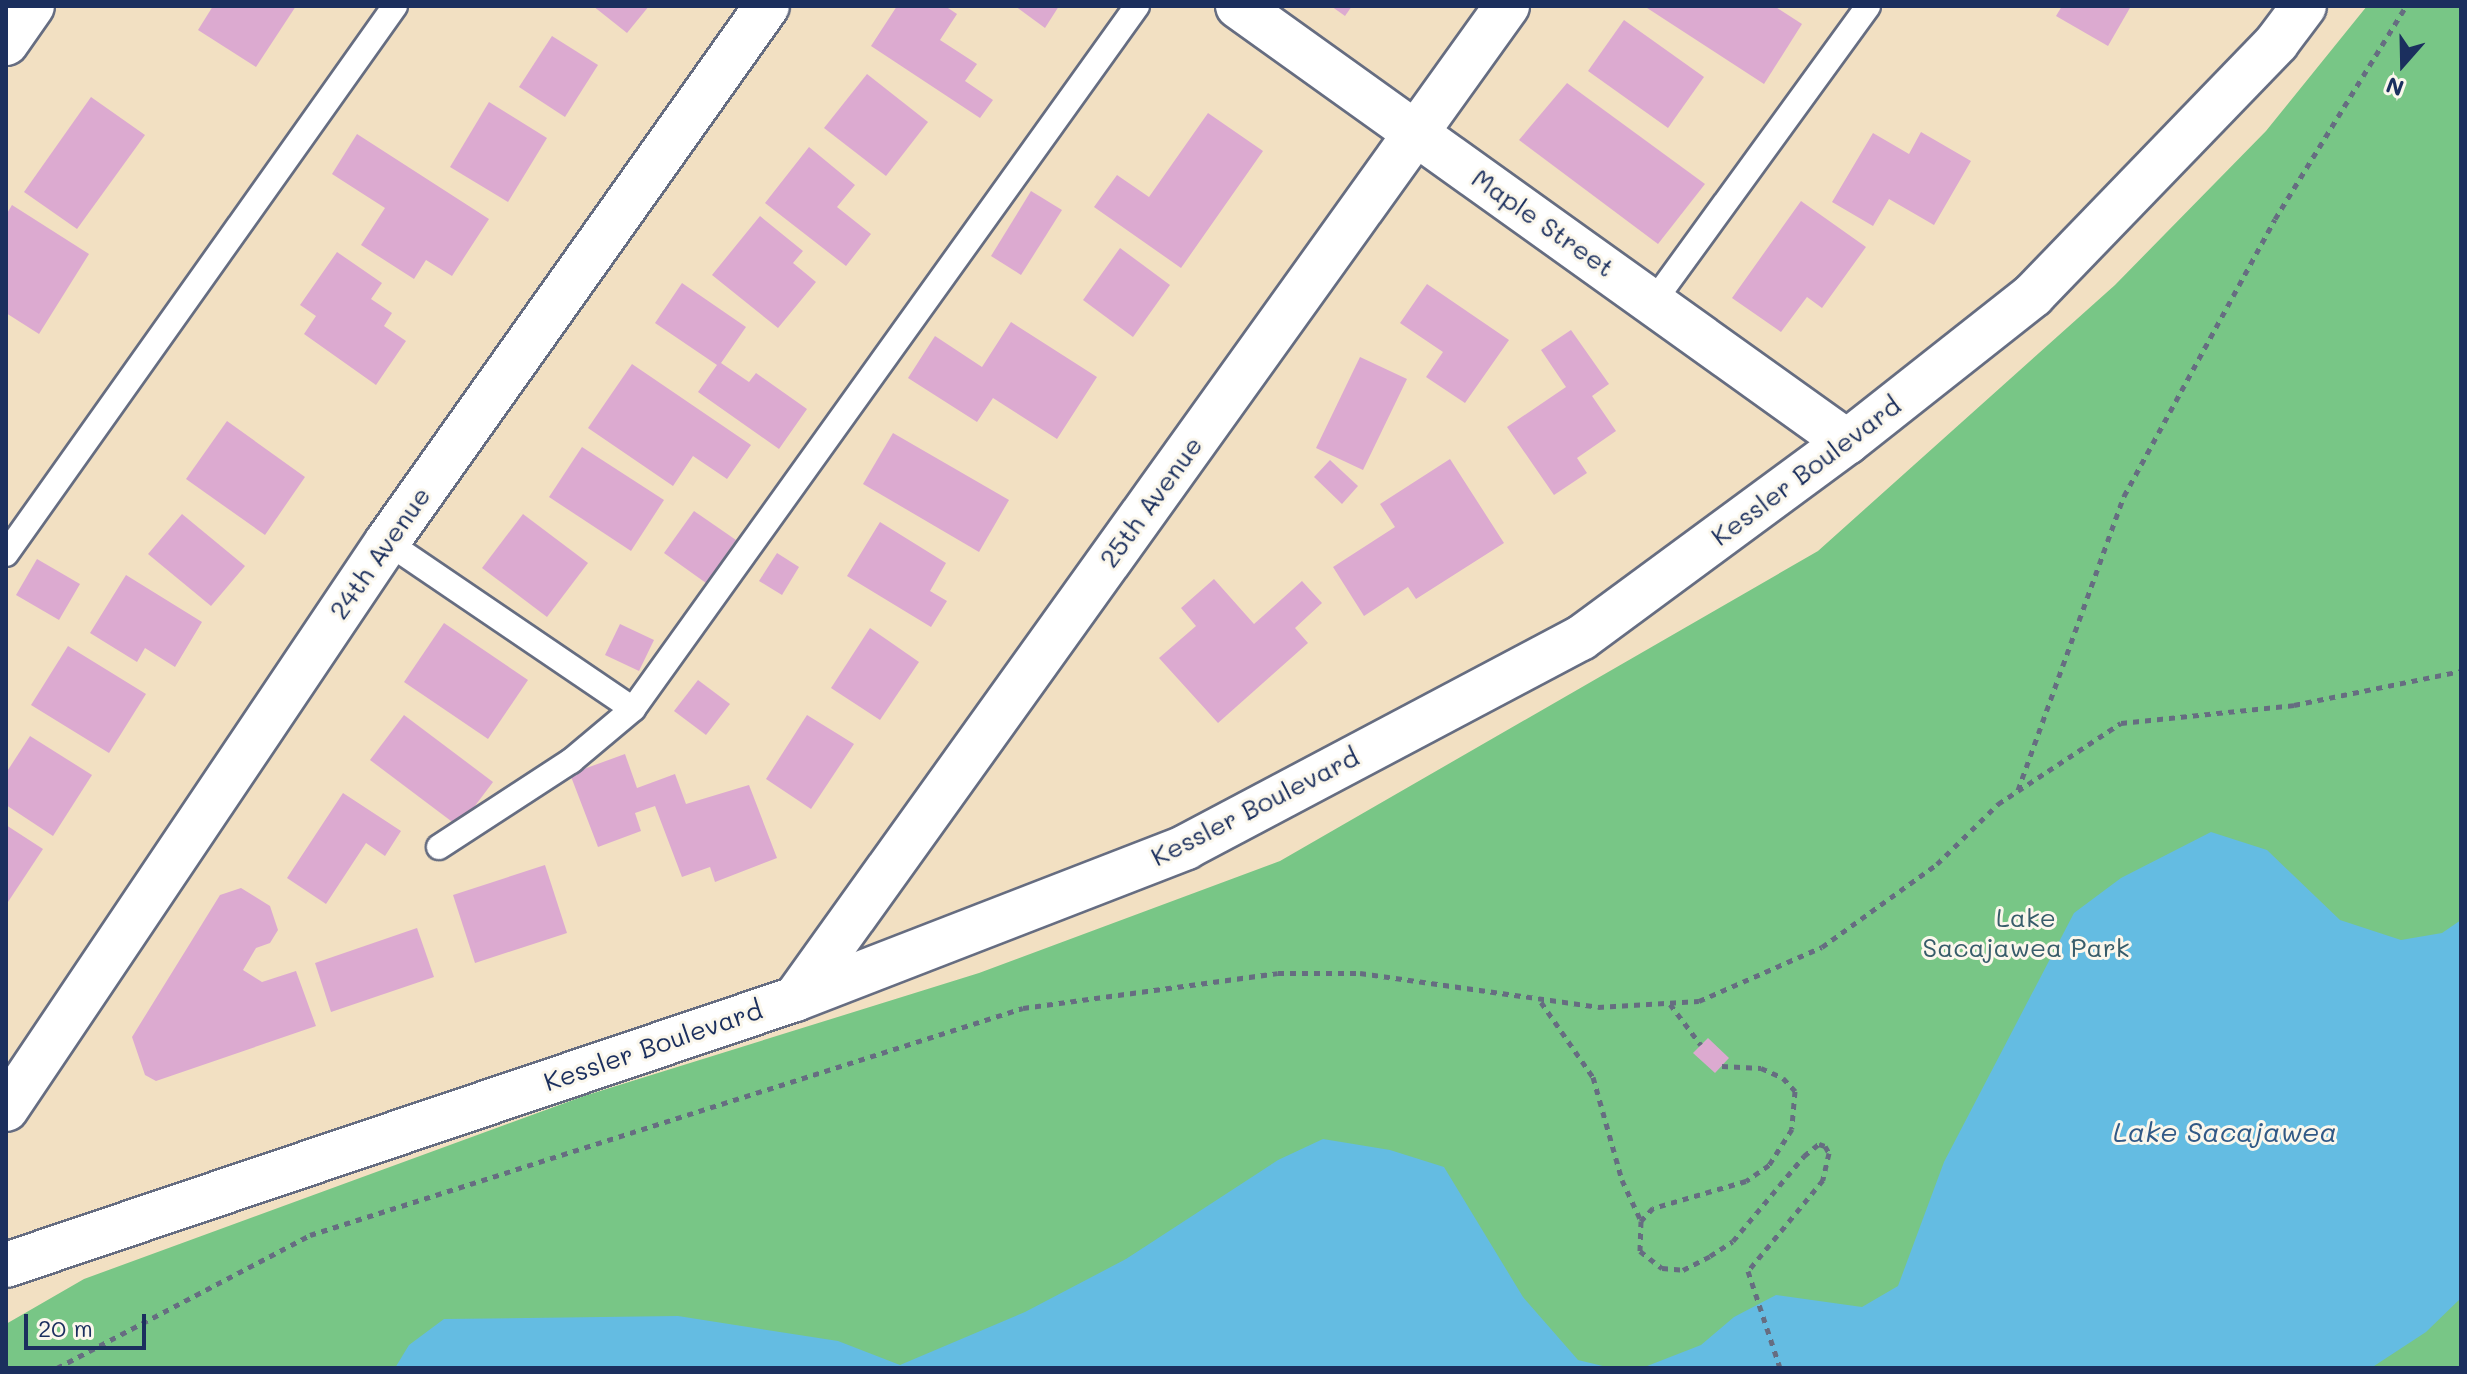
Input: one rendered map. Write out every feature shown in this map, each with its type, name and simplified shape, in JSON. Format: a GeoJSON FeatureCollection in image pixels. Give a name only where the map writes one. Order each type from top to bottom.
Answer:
{"type":"FeatureCollection","features":[{"type":"Feature","properties":{"kind":"street"},"geometry":{"type":"LineString","coordinates":[[6,43],[32,6]]}},
{"type":"Feature","properties":{"kind":"street","name":"24th Avenue"},"geometry":{"type":"LineString","coordinates":[[6,1109],[387,542],[767,6]]}},
{"type":"Feature","properties":{"kind":"street","name":"Maple Street"},"geometry":{"type":"LineString","coordinates":[[1238,6],[1847,442]]}},
{"type":"Feature","properties":{"kind":"street","name":"25th Avenue"},"geometry":{"type":"LineString","coordinates":[[795,999],[1507,6]]}},
{"type":"Feature","properties":{"kind":"street","name":"Kessler Boulevard"},"geometry":{"type":"LineString","coordinates":[[6,1265],[795,999],[1186,847],[1581,638],[1847,442],[2033,295],[2277,42],[2304,6]]}},
{"type":"Feature","properties":{"kind":"lane"},"geometry":{"type":"LineString","coordinates":[[6,554],[395,6]]}},
{"type":"Feature","properties":{"kind":"lane"},"geometry":{"type":"LineString","coordinates":[[439,847],[571,761],[633,709],[1137,6]]}},
{"type":"Feature","properties":{"kind":"lane"},"geometry":{"type":"LineString","coordinates":[[1654,301],[1868,6]]}},
{"type":"Feature","properties":{"kind":"lane"},"geometry":{"type":"LineString","coordinates":[[387,542],[633,709]]}},
{"type":"Feature","properties":{"kind":"path"},"geometry":{"type":"LineString","coordinates":[[2018,791],[2124,496],[2275,219],[2406,6]]}},
{"type":"Feature","properties":{"kind":"path"},"geometry":{"type":"LineString","coordinates":[[57,1368],[310,1235],[1023,1008],[1278,973],[1360,973],[1598,1007],[1699,1001],[1822,947],[1937,864],[2018,791],[2121,723],[2294,705],[2461,671]]}},
{"type":"Feature","properties":{"kind":"path"},"geometry":{"type":"LineString","coordinates":[[1540,1001],[1593,1077],[1622,1180],[1641,1221]]}},
{"type":"Feature","properties":{"kind":"path"},"geometry":{"type":"LineString","coordinates":[[1669,1003],[1701,1045]]}},
{"type":"Feature","properties":{"kind":"path"},"geometry":{"type":"LineString","coordinates":[[1722,1066],[1761,1068],[1783,1078],[1795,1091],[1792,1129],[1769,1165],[1746,1181],[1673,1198],[1653,1208],[1641,1221],[1637,1235],[1647,1261],[1683,1270],[1733,1241],[1804,1156],[1819,1144],[1825,1146],[1829,1153],[1823,1180],[1748,1271],[1780,1368]]}},
{"type":"Feature","properties":{"kind":"green space","name":"Lake Sacajawea Park"},"geometry":{"type":"Polygon","coordinates":[[[2367,6],[2461,6],[2461,1368],[6,1368],[6,1324],[84,1279],[584,1096],[979,973],[1280,861],[1818,551],[2115,285],[2266,131],[2367,6]]]}},
{"type":"Feature","properties":{"kind":"water","name":"Lake Sacajawea"},"geometry":{"type":"Polygon","coordinates":[[[2211,832],[2267,850],[2340,920],[2401,940],[2442,933],[2461,920],[2461,1298],[2426,1332],[2371,1368],[1642,1368],[1701,1345],[1734,1317],[1776,1295],[1862,1307],[1898,1286],[1944,1162],[2074,913],[2121,878],[2211,832]]]}},
{"type":"Feature","properties":{"kind":"water"},"geometry":{"type":"Polygon","coordinates":[[[1323,1139],[1390,1150],[1444,1167],[1523,1297],[1578,1360],[1611,1368],[395,1368],[409,1345],[444,1319],[678,1316],[838,1341],[900,1365],[1025,1312],[1126,1259],[1278,1160],[1323,1139]]]}},
{"type":"Feature","properties":{"kind":"building"},"geometry":{"type":"Polygon","coordinates":[[[213,6],[296,6],[256,67],[198,30],[213,6]]]}},
{"type":"Feature","properties":{"kind":"building"},"geometry":{"type":"Polygon","coordinates":[[[593,6],[649,6],[627,33],[593,6]]]}},
{"type":"Feature","properties":{"kind":"building"},"geometry":{"type":"Polygon","coordinates":[[[897,6],[945,6],[957,14],[940,40],[977,64],[965,81],[993,100],[980,118],[871,46],[897,6]]]}},
{"type":"Feature","properties":{"kind":"building"},"geometry":{"type":"Polygon","coordinates":[[[1015,6],[1059,6],[1045,28],[1015,6]]]}},
{"type":"Feature","properties":{"kind":"building"},"geometry":{"type":"Polygon","coordinates":[[[1331,6],[1352,6],[1345,16],[1331,6]]]}},
{"type":"Feature","properties":{"kind":"building"},"geometry":{"type":"Polygon","coordinates":[[[1644,6],[1774,6],[1802,24],[1764,84],[1644,6]]]}},
{"type":"Feature","properties":{"kind":"building"},"geometry":{"type":"Polygon","coordinates":[[[2062,6],[2131,6],[2108,46],[2056,16],[2062,6]]]}},
{"type":"Feature","properties":{"kind":"building"},"geometry":{"type":"Polygon","coordinates":[[[1624,20],[1704,77],[1668,128],[1588,71],[1624,20]]]}},
{"type":"Feature","properties":{"kind":"building"},"geometry":{"type":"Polygon","coordinates":[[[552,36],[598,65],[565,117],[519,87],[552,36]]]}},
{"type":"Feature","properties":{"kind":"building"},"geometry":{"type":"Polygon","coordinates":[[[867,74],[928,122],[886,176],[824,128],[867,74]]]}},
{"type":"Feature","properties":{"kind":"building"},"geometry":{"type":"Polygon","coordinates":[[[1567,83],[1705,184],[1658,244],[1519,140],[1567,83]]]}},
{"type":"Feature","properties":{"kind":"building"},"geometry":{"type":"Polygon","coordinates":[[[91,97],[145,135],[77,229],[24,192],[91,97]]]}},
{"type":"Feature","properties":{"kind":"building"},"geometry":{"type":"Polygon","coordinates":[[[489,102],[547,138],[508,202],[450,167],[489,102]]]}},
{"type":"Feature","properties":{"kind":"building"},"geometry":{"type":"Polygon","coordinates":[[[1208,113],[1263,151],[1181,268],[1094,207],[1117,175],[1149,197],[1208,113]]]}},
{"type":"Feature","properties":{"kind":"building"},"geometry":{"type":"Polygon","coordinates":[[[1921,132],[1971,161],[1934,225],[1889,199],[1873,226],[1832,202],[1873,133],[1909,154],[1921,132]]]}},
{"type":"Feature","properties":{"kind":"building"},"geometry":{"type":"Polygon","coordinates":[[[357,134],[489,219],[452,276],[426,260],[414,279],[361,245],[385,208],[332,174],[357,134]]]}},
{"type":"Feature","properties":{"kind":"building"},"geometry":{"type":"Polygon","coordinates":[[[809,147],[855,185],[837,207],[871,234],[846,266],[765,203],[809,147]]]}},
{"type":"Feature","properties":{"kind":"building"},"geometry":{"type":"Polygon","coordinates":[[[1031,191],[1062,210],[1021,275],[991,256],[1031,191]]]}},
{"type":"Feature","properties":{"kind":"building"},"geometry":{"type":"Polygon","coordinates":[[[1801,201],[1866,247],[1822,308],[1807,297],[1781,332],[1732,298],[1801,201]]]}},
{"type":"Feature","properties":{"kind":"building"},"geometry":{"type":"Polygon","coordinates":[[[12,205],[89,254],[39,334],[6,313],[6,215],[12,205]]]}},
{"type":"Feature","properties":{"kind":"building"},"geometry":{"type":"Polygon","coordinates":[[[760,216],[803,251],[793,263],[816,282],[778,328],[712,275],[760,216]]]}},
{"type":"Feature","properties":{"kind":"building"},"geometry":{"type":"Polygon","coordinates":[[[1120,248],[1170,285],[1133,337],[1083,300],[1120,248]]]}},
{"type":"Feature","properties":{"kind":"building"},"geometry":{"type":"Polygon","coordinates":[[[337,252],[382,283],[371,299],[392,313],[384,326],[406,341],[376,385],[304,334],[316,316],[300,305],[337,252]]]}},
{"type":"Feature","properties":{"kind":"building"},"geometry":{"type":"Polygon","coordinates":[[[682,283],[746,327],[721,363],[749,382],[756,373],[807,409],[779,449],[698,392],[717,365],[655,323],[682,283]]]}},
{"type":"Feature","properties":{"kind":"building"},"geometry":{"type":"Polygon","coordinates":[[[1427,284],[1509,340],[1465,403],[1426,377],[1443,352],[1400,323],[1427,284]]]}},
{"type":"Feature","properties":{"kind":"building"},"geometry":{"type":"Polygon","coordinates":[[[1011,322],[1097,377],[1057,439],[993,398],[977,422],[908,378],[935,336],[982,367],[1011,322]]]}},
{"type":"Feature","properties":{"kind":"building"},"geometry":{"type":"Polygon","coordinates":[[[1571,330],[1609,384],[1592,396],[1616,431],[1577,458],[1587,473],[1554,495],[1507,427],[1566,387],[1541,350],[1571,330]]]}},
{"type":"Feature","properties":{"kind":"building"},"geometry":{"type":"Polygon","coordinates":[[[1360,357],[1407,379],[1363,470],[1316,448],[1360,357]]]}},
{"type":"Feature","properties":{"kind":"building"},"geometry":{"type":"Polygon","coordinates":[[[632,364],[751,445],[727,479],[693,456],[673,486],[588,428],[632,364]]]}},
{"type":"Feature","properties":{"kind":"building"},"geometry":{"type":"Polygon","coordinates":[[[227,421],[305,477],[265,535],[186,479],[227,421]]]}},
{"type":"Feature","properties":{"kind":"building"},"geometry":{"type":"Polygon","coordinates":[[[893,433],[1009,500],[979,552],[863,484],[893,433]]]}},
{"type":"Feature","properties":{"kind":"building"},"geometry":{"type":"Polygon","coordinates":[[[582,447],[664,500],[631,551],[549,497],[582,447]]]}},
{"type":"Feature","properties":{"kind":"building"},"geometry":{"type":"Polygon","coordinates":[[[1450,459],[1504,543],[1416,599],[1408,587],[1364,616],[1333,567],[1395,527],[1380,504],[1450,459]]]}},
{"type":"Feature","properties":{"kind":"building"},"geometry":{"type":"Polygon","coordinates":[[[1330,460],[1358,486],[1342,504],[1314,477],[1330,460]]]}},
{"type":"Feature","properties":{"kind":"building"},"geometry":{"type":"Polygon","coordinates":[[[694,511],[736,540],[706,583],[664,553],[694,511]]]}},
{"type":"Feature","properties":{"kind":"building"},"geometry":{"type":"Polygon","coordinates":[[[182,514],[245,566],[211,606],[148,554],[182,514]]]}},
{"type":"Feature","properties":{"kind":"building"},"geometry":{"type":"Polygon","coordinates":[[[523,514],[588,563],[547,617],[482,568],[523,514]]]}},
{"type":"Feature","properties":{"kind":"building"},"geometry":{"type":"Polygon","coordinates":[[[880,522],[946,563],[930,591],[947,601],[931,627],[847,576],[880,522]]]}},
{"type":"Feature","properties":{"kind":"building"},"geometry":{"type":"Polygon","coordinates":[[[777,553],[799,567],[782,595],[759,581],[777,553]]]}},
{"type":"Feature","properties":{"kind":"building"},"geometry":{"type":"Polygon","coordinates":[[[37,559],[80,584],[59,620],[16,595],[37,559]]]}},
{"type":"Feature","properties":{"kind":"building"},"geometry":{"type":"Polygon","coordinates":[[[126,575],[202,622],[175,667],[145,648],[137,662],[90,633],[126,575]]]}},
{"type":"Feature","properties":{"kind":"building"},"geometry":{"type":"Polygon","coordinates":[[[1214,579],[1254,624],[1302,581],[1322,603],[1295,628],[1308,643],[1218,723],[1159,658],[1196,626],[1181,608],[1214,579]]]}},
{"type":"Feature","properties":{"kind":"building"},"geometry":{"type":"Polygon","coordinates":[[[444,623],[528,680],[488,739],[404,682],[444,623]]]}},
{"type":"Feature","properties":{"kind":"building"},"geometry":{"type":"Polygon","coordinates":[[[620,624],[654,640],[639,671],[605,655],[620,624]]]}},
{"type":"Feature","properties":{"kind":"building"},"geometry":{"type":"Polygon","coordinates":[[[870,628],[919,662],[880,720],[831,688],[870,628]]]}},
{"type":"Feature","properties":{"kind":"building"},"geometry":{"type":"Polygon","coordinates":[[[68,646],[146,694],[109,753],[31,705],[68,646]]]}},
{"type":"Feature","properties":{"kind":"building"},"geometry":{"type":"Polygon","coordinates":[[[698,680],[730,704],[706,735],[674,711],[698,680]]]}},
{"type":"Feature","properties":{"kind":"building"},"geometry":{"type":"Polygon","coordinates":[[[404,715],[493,782],[459,827],[370,760],[404,715]]]}},
{"type":"Feature","properties":{"kind":"building"},"geometry":{"type":"Polygon","coordinates":[[[807,715],[854,744],[811,809],[766,779],[807,715]]]}},
{"type":"Feature","properties":{"kind":"building"},"geometry":{"type":"Polygon","coordinates":[[[30,736],[92,775],[53,836],[6,805],[6,773],[30,736]]]}},
{"type":"Feature","properties":{"kind":"building"},"geometry":{"type":"Polygon","coordinates":[[[625,754],[637,788],[675,774],[686,804],[749,785],[777,858],[715,882],[710,867],[682,877],[655,806],[635,813],[641,831],[598,847],[570,774],[625,754]]]}},
{"type":"Feature","properties":{"kind":"building"},"geometry":{"type":"Polygon","coordinates":[[[343,793],[401,831],[385,856],[366,843],[326,904],[287,878],[343,793]]]}},
{"type":"Feature","properties":{"kind":"building"},"geometry":{"type":"Polygon","coordinates":[[[6,825],[43,849],[6,905],[6,825]]]}},
{"type":"Feature","properties":{"kind":"building"},"geometry":{"type":"Polygon","coordinates":[[[545,865],[567,933],[475,963],[453,895],[545,865]]]}},
{"type":"Feature","properties":{"kind":"building"},"geometry":{"type":"Polygon","coordinates":[[[241,888],[270,906],[278,930],[270,943],[256,948],[243,970],[262,982],[296,971],[316,1026],[156,1081],[145,1075],[132,1037],[220,895],[241,888]]]}},
{"type":"Feature","properties":{"kind":"building"},"geometry":{"type":"Polygon","coordinates":[[[417,928],[434,977],[331,1012],[315,963],[417,928]]]}},
{"type":"Feature","properties":{"kind":"building"},"geometry":{"type":"Polygon","coordinates":[[[1708,1038],[1729,1058],[1715,1073],[1693,1053],[1708,1038]]]}}]}
